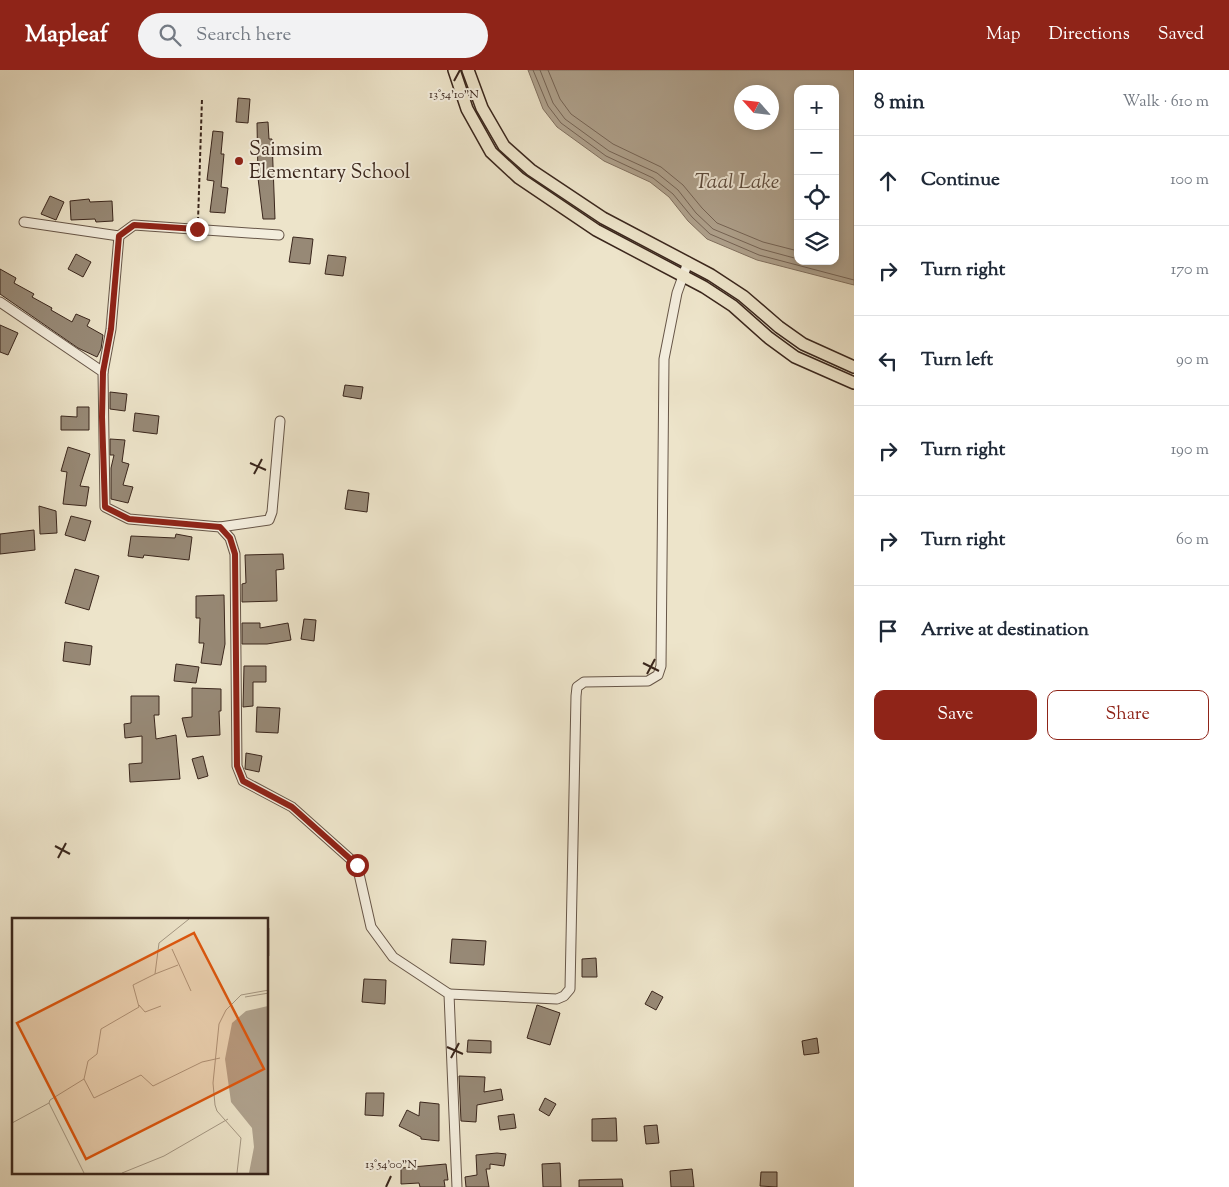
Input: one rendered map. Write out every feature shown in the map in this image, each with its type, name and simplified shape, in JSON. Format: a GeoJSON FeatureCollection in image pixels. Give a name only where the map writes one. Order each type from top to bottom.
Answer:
{"type":"FeatureCollection","features":[{"type":"Feature","properties":{"kind":"main road"},"geometry":{"type":"LineString","coordinates":[[454,70],[467,109],[491,152],[519,178],[596,230],[733,306],[769,338],[795,357],[854,383]]}},
{"type":"Feature","properties":{"kind":"main road"},"geometry":{"type":"LineString","coordinates":[[468,70],[482,108],[504,146],[531,170],[603,218],[688,262],[743,296],[779,327],[803,344],[854,367]]}},
{"type":"Feature","properties":{"kind":"street"},"geometry":{"type":"LineString","coordinates":[[24,222],[119,236],[134,225],[279,236]]}},
{"type":"Feature","properties":{"kind":"street"},"geometry":{"type":"LineString","coordinates":[[119,236],[111,329],[103,372],[102,417],[105,507],[129,519],[220,527],[269,520],[272,512],[280,421]]}},
{"type":"Feature","properties":{"kind":"street"},"geometry":{"type":"LineString","coordinates":[[220,527],[230,538],[235,554],[237,766],[243,781],[292,807],[357,865],[371,927],[393,958],[449,994],[556,999],[564,996],[570,989],[577,687],[584,682],[648,681],[658,675],[661,666],[664,359],[682,276],[688,262]]}},
{"type":"Feature","properties":{"kind":"street"},"geometry":{"type":"LineString","coordinates":[[0,302],[103,372]]}},
{"type":"Feature","properties":{"kind":"street"},"geometry":{"type":"LineString","coordinates":[[449,994],[457,1187]]}},
{"type":"Feature","properties":{"kind":"path"},"geometry":{"type":"LineString","coordinates":[[197,229],[202,99]]}},
{"type":"Feature","properties":{"kind":"water","name":"Taal Lake"},"geometry":{"type":"Polygon","coordinates":[[[528,70],[854,70],[854,285],[757,260],[707,239],[688,221],[669,197],[650,182],[604,161],[557,127],[543,109],[528,70]]]}},
{"type":"Feature","properties":{"kind":"building"},"geometry":{"type":"Polygon","coordinates":[[[238,98],[250,99],[248,123],[236,122],[238,98]]]}},
{"type":"Feature","properties":{"kind":"building"},"geometry":{"type":"Polygon","coordinates":[[[268,122],[269,139],[272,139],[275,219],[263,219],[258,178],[257,123],[268,122]]]}},
{"type":"Feature","properties":{"kind":"building"},"geometry":{"type":"Polygon","coordinates":[[[213,131],[223,132],[221,154],[224,154],[221,187],[228,188],[225,213],[210,212],[214,181],[207,180],[213,131]]]}},
{"type":"Feature","properties":{"kind":"building"},"geometry":{"type":"Polygon","coordinates":[[[50,196],[64,202],[56,220],[41,214],[50,196]]]}},
{"type":"Feature","properties":{"kind":"building"},"geometry":{"type":"Polygon","coordinates":[[[89,199],[90,202],[112,201],[113,221],[96,222],[95,219],[71,220],[70,201],[89,199]]]}},
{"type":"Feature","properties":{"kind":"building"},"geometry":{"type":"Polygon","coordinates":[[[293,237],[313,239],[310,264],[289,262],[293,237]]]}},
{"type":"Feature","properties":{"kind":"building"},"geometry":{"type":"Polygon","coordinates":[[[76,254],[91,262],[83,277],[68,269],[76,254]]]}},
{"type":"Feature","properties":{"kind":"building"},"geometry":{"type":"Polygon","coordinates":[[[328,255],[346,257],[343,276],[325,274],[328,255]]]}},
{"type":"Feature","properties":{"kind":"building"},"geometry":{"type":"Polygon","coordinates":[[[0,269],[16,278],[14,283],[34,294],[32,297],[72,322],[76,314],[90,320],[87,326],[103,335],[101,349],[97,357],[78,348],[0,294],[0,269]]]}},
{"type":"Feature","properties":{"kind":"building"},"geometry":{"type":"Polygon","coordinates":[[[0,325],[18,333],[8,355],[0,352],[0,325]]]}},
{"type":"Feature","properties":{"kind":"building"},"geometry":{"type":"Polygon","coordinates":[[[345,385],[363,387],[361,399],[343,396],[345,385]]]}},
{"type":"Feature","properties":{"kind":"building"},"geometry":{"type":"Polygon","coordinates":[[[110,392],[127,394],[125,411],[110,409],[110,392]]]}},
{"type":"Feature","properties":{"kind":"building"},"geometry":{"type":"Polygon","coordinates":[[[77,407],[89,407],[89,430],[61,430],[61,416],[77,417],[77,407]]]}},
{"type":"Feature","properties":{"kind":"building"},"geometry":{"type":"Polygon","coordinates":[[[135,413],[159,416],[157,434],[133,431],[135,413]]]}},
{"type":"Feature","properties":{"kind":"building"},"geometry":{"type":"Polygon","coordinates":[[[110,439],[125,440],[122,462],[129,464],[123,485],[133,487],[128,503],[111,499],[111,468],[114,455],[110,455],[110,439]]]}},
{"type":"Feature","properties":{"kind":"building"},"geometry":{"type":"Polygon","coordinates":[[[68,447],[90,454],[80,486],[89,487],[86,506],[63,504],[67,472],[61,471],[68,447]]]}},
{"type":"Feature","properties":{"kind":"building"},"geometry":{"type":"Polygon","coordinates":[[[348,490],[369,493],[367,512],[345,509],[348,490]]]}},
{"type":"Feature","properties":{"kind":"building"},"geometry":{"type":"Polygon","coordinates":[[[39,506],[56,511],[57,533],[40,534],[39,506]]]}},
{"type":"Feature","properties":{"kind":"building"},"geometry":{"type":"Polygon","coordinates":[[[71,516],[91,521],[85,541],[65,535],[71,516]]]}},
{"type":"Feature","properties":{"kind":"building"},"geometry":{"type":"Polygon","coordinates":[[[34,530],[35,550],[0,554],[0,534],[34,530]]]}},
{"type":"Feature","properties":{"kind":"building"},"geometry":{"type":"Polygon","coordinates":[[[176,534],[192,537],[189,560],[144,555],[143,558],[128,556],[131,536],[175,538],[176,534]]]}},
{"type":"Feature","properties":{"kind":"building"},"geometry":{"type":"Polygon","coordinates":[[[283,554],[284,569],[276,570],[277,601],[242,602],[242,584],[246,583],[245,555],[283,554]]]}},
{"type":"Feature","properties":{"kind":"building"},"geometry":{"type":"Polygon","coordinates":[[[75,569],[99,576],[89,610],[65,603],[75,569]]]}},
{"type":"Feature","properties":{"kind":"building"},"geometry":{"type":"Polygon","coordinates":[[[224,595],[225,644],[221,665],[201,663],[204,643],[199,643],[200,618],[196,618],[196,596],[224,595]]]}},
{"type":"Feature","properties":{"kind":"building"},"geometry":{"type":"Polygon","coordinates":[[[304,619],[316,620],[314,641],[301,639],[304,619]]]}},
{"type":"Feature","properties":{"kind":"building"},"geometry":{"type":"Polygon","coordinates":[[[242,623],[260,623],[260,628],[288,623],[291,640],[267,644],[242,644],[242,623]]]}},
{"type":"Feature","properties":{"kind":"building"},"geometry":{"type":"Polygon","coordinates":[[[65,642],[92,646],[90,665],[63,661],[65,642]]]}},
{"type":"Feature","properties":{"kind":"building"},"geometry":{"type":"Polygon","coordinates":[[[176,664],[199,667],[196,683],[174,681],[176,664]]]}},
{"type":"Feature","properties":{"kind":"building"},"geometry":{"type":"Polygon","coordinates":[[[244,666],[266,666],[266,682],[253,682],[253,706],[243,707],[244,666]]]}},
{"type":"Feature","properties":{"kind":"building"},"geometry":{"type":"Polygon","coordinates":[[[192,688],[221,689],[221,711],[219,711],[220,735],[187,737],[182,718],[192,717],[192,688]]]}},
{"type":"Feature","properties":{"kind":"building"},"geometry":{"type":"Polygon","coordinates":[[[131,696],[159,696],[159,715],[154,715],[156,739],[176,735],[180,779],[130,782],[129,764],[142,763],[142,736],[125,738],[124,724],[131,723],[131,696]]]}},
{"type":"Feature","properties":{"kind":"building"},"geometry":{"type":"Polygon","coordinates":[[[257,707],[280,708],[278,733],[256,732],[257,707]]]}},
{"type":"Feature","properties":{"kind":"building"},"geometry":{"type":"Polygon","coordinates":[[[246,753],[262,756],[259,772],[245,769],[246,753]]]}},
{"type":"Feature","properties":{"kind":"building"},"geometry":{"type":"Polygon","coordinates":[[[203,756],[208,776],[198,779],[192,759],[203,756]]]}},
{"type":"Feature","properties":{"kind":"building"},"geometry":{"type":"Polygon","coordinates":[[[452,939],[486,941],[484,965],[450,963],[452,939]]]}},
{"type":"Feature","properties":{"kind":"building"},"geometry":{"type":"Polygon","coordinates":[[[596,958],[597,977],[582,977],[582,959],[596,958]]]}},
{"type":"Feature","properties":{"kind":"building"},"geometry":{"type":"Polygon","coordinates":[[[364,979],[386,980],[385,1004],[362,1002],[364,979]]]}},
{"type":"Feature","properties":{"kind":"building"},"geometry":{"type":"Polygon","coordinates":[[[652,991],[663,997],[656,1010],[645,1004],[652,991]]]}},
{"type":"Feature","properties":{"kind":"building"},"geometry":{"type":"Polygon","coordinates":[[[537,1005],[560,1013],[550,1045],[527,1038],[537,1005]]]}},
{"type":"Feature","properties":{"kind":"building"},"geometry":{"type":"Polygon","coordinates":[[[817,1038],[819,1053],[804,1055],[802,1041],[817,1038]]]}},
{"type":"Feature","properties":{"kind":"building"},"geometry":{"type":"Polygon","coordinates":[[[468,1040],[491,1041],[491,1053],[467,1052],[468,1040]]]}},
{"type":"Feature","properties":{"kind":"building"},"geometry":{"type":"Polygon","coordinates":[[[459,1076],[485,1077],[484,1092],[501,1089],[503,1100],[477,1105],[476,1122],[461,1121],[459,1076]]]}},
{"type":"Feature","properties":{"kind":"building"},"geometry":{"type":"Polygon","coordinates":[[[366,1093],[384,1093],[383,1116],[365,1115],[366,1093]]]}},
{"type":"Feature","properties":{"kind":"building"},"geometry":{"type":"Polygon","coordinates":[[[545,1098],[556,1104],[549,1116],[539,1110],[545,1098]]]}},
{"type":"Feature","properties":{"kind":"building"},"geometry":{"type":"Polygon","coordinates":[[[420,1102],[439,1104],[439,1141],[421,1139],[421,1137],[399,1126],[407,1110],[419,1116],[420,1102]]]}},
{"type":"Feature","properties":{"kind":"building"},"geometry":{"type":"Polygon","coordinates":[[[514,1114],[516,1128],[500,1130],[498,1116],[514,1114]]]}},
{"type":"Feature","properties":{"kind":"building"},"geometry":{"type":"Polygon","coordinates":[[[616,1118],[617,1141],[592,1141],[592,1119],[616,1118]]]}},
{"type":"Feature","properties":{"kind":"building"},"geometry":{"type":"Polygon","coordinates":[[[657,1125],[659,1143],[646,1144],[644,1126],[657,1125]]]}},
{"type":"Feature","properties":{"kind":"building"},"geometry":{"type":"Polygon","coordinates":[[[506,1154],[504,1166],[490,1164],[490,1169],[486,1169],[489,1187],[466,1187],[465,1177],[477,1175],[476,1155],[506,1154]]]}},
{"type":"Feature","properties":{"kind":"building"},"geometry":{"type":"Polygon","coordinates":[[[560,1163],[561,1187],[543,1187],[542,1164],[560,1163]]]}},
{"type":"Feature","properties":{"kind":"building"},"geometry":{"type":"Polygon","coordinates":[[[446,1164],[448,1180],[444,1180],[445,1187],[420,1187],[419,1183],[401,1184],[401,1168],[446,1164]]]}},
{"type":"Feature","properties":{"kind":"building"},"geometry":{"type":"Polygon","coordinates":[[[692,1169],[694,1187],[671,1187],[670,1171],[692,1169]]]}},
{"type":"Feature","properties":{"kind":"building"},"geometry":{"type":"Polygon","coordinates":[[[761,1172],[777,1172],[777,1187],[760,1186],[761,1172]]]}},
{"type":"Feature","properties":{"kind":"building"},"geometry":{"type":"Polygon","coordinates":[[[622,1179],[623,1187],[579,1187],[579,1180],[622,1179]]]}},
{"type":"Feature","properties":{"kind":"place","name":"Saimsim Elementary School"},"geometry":{"type":"Point","coordinates":[239,161]}},
{"type":"Feature","properties":{"kind":"route"},"geometry":{"type":"LineString","coordinates":[[197,229],[134,225],[119,236],[111,329],[103,372],[102,417],[105,507],[129,519],[220,527],[230,538],[235,554],[237,766],[243,781],[292,807],[357,865]]}}]}
